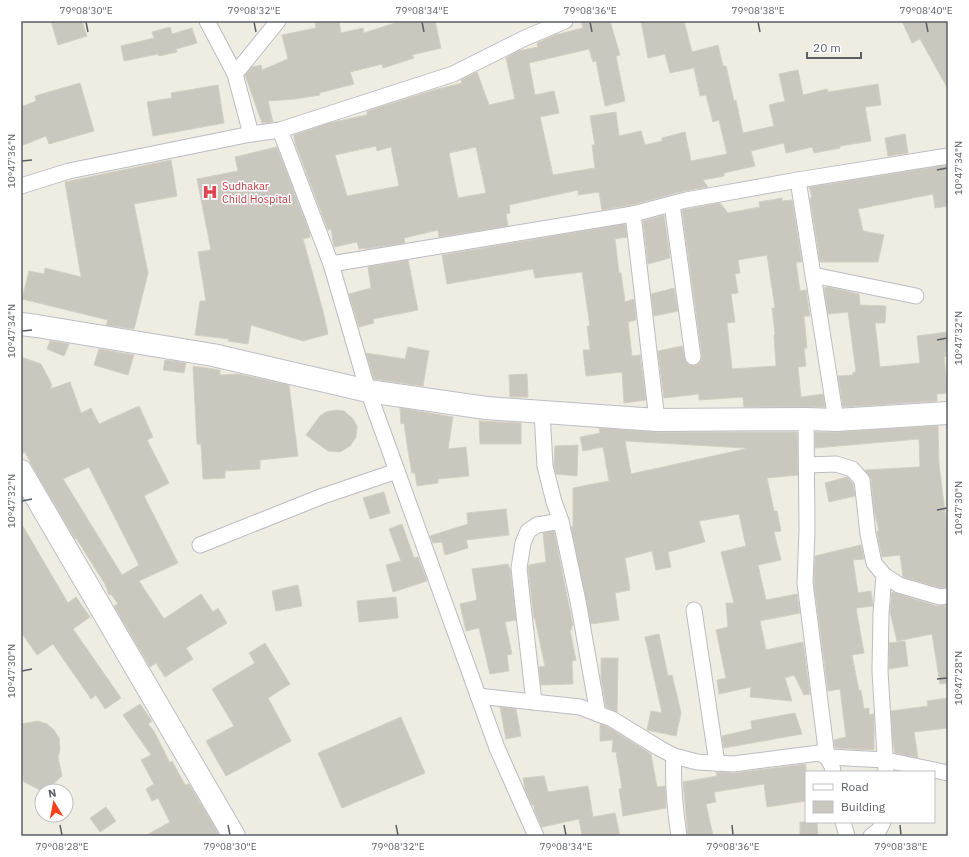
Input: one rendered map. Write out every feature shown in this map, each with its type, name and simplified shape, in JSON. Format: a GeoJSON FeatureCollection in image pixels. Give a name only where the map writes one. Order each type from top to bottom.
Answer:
{"type":"FeatureCollection","features":[{"type":"Feature","properties":{"kind":"street"},"geometry":{"type":"LineString","coordinates":[[207,21],[236,74],[251,134]]}},
{"type":"Feature","properties":{"kind":"street"},"geometry":{"type":"LineString","coordinates":[[236,74],[278,21]]}},
{"type":"Feature","properties":{"kind":"street"},"geometry":{"type":"LineString","coordinates":[[21,186],[69,171],[251,134],[280,130],[453,74],[525,38],[564,21]]}},
{"type":"Feature","properties":{"kind":"street"},"geometry":{"type":"LineString","coordinates":[[280,130],[331,264],[368,391],[478,696],[497,748],[536,836]]}},
{"type":"Feature","properties":{"kind":"street"},"geometry":{"type":"LineString","coordinates":[[331,264],[633,214],[672,204],[798,180],[948,156]]}},
{"type":"Feature","properties":{"kind":"street"},"geometry":{"type":"LineString","coordinates":[[798,180],[836,420]]}},
{"type":"Feature","properties":{"kind":"street"},"geometry":{"type":"LineString","coordinates":[[672,204],[693,357]]}},
{"type":"Feature","properties":{"kind":"street"},"geometry":{"type":"LineString","coordinates":[[633,214],[657,420]]}},
{"type":"Feature","properties":{"kind":"street"},"geometry":{"type":"LineString","coordinates":[[813,275],[916,296]]}},
{"type":"Feature","properties":{"kind":"street"},"geometry":{"type":"LineString","coordinates":[[21,324],[213,355],[368,391],[486,408],[657,420],[836,420],[948,413]]}},
{"type":"Feature","properties":{"kind":"street"},"geometry":{"type":"LineString","coordinates":[[542,412],[545,466],[554,502],[561,521],[585,638],[598,714]]}},
{"type":"Feature","properties":{"kind":"street"},"geometry":{"type":"LineString","coordinates":[[806,419],[807,531],[805,583],[827,757],[833,771]]}},
{"type":"Feature","properties":{"kind":"street"},"geometry":{"type":"LineString","coordinates":[[807,465],[836,464],[852,469],[862,480],[868,534],[874,563],[884,575],[899,585],[940,597],[948,596]]}},
{"type":"Feature","properties":{"kind":"street"},"geometry":{"type":"LineString","coordinates":[[21,471],[234,836]]}},
{"type":"Feature","properties":{"kind":"street"},"geometry":{"type":"LineString","coordinates":[[200,545],[323,496],[397,471]]}},
{"type":"Feature","properties":{"kind":"street"},"geometry":{"type":"LineString","coordinates":[[534,702],[520,568],[522,543],[528,531],[537,525],[561,521]]}},
{"type":"Feature","properties":{"kind":"street"},"geometry":{"type":"LineString","coordinates":[[884,575],[881,613],[880,671],[886,766]]}},
{"type":"Feature","properties":{"kind":"street"},"geometry":{"type":"LineString","coordinates":[[694,610],[717,763]]}},
{"type":"Feature","properties":{"kind":"street"},"geometry":{"type":"LineString","coordinates":[[478,696],[580,707],[612,719],[658,748],[674,756],[697,762],[733,764],[819,754],[827,757],[930,771]]}},
{"type":"Feature","properties":{"kind":"street"},"geometry":{"type":"LineString","coordinates":[[674,756],[672,776],[674,805],[679,836]]}},
{"type":"Feature","properties":{"kind":"street"},"geometry":{"type":"LineString","coordinates":[[935,772],[948,773]]}},
{"type":"Feature","properties":{"kind":"street"},"geometry":{"type":"LineString","coordinates":[[843,823],[847,836]]}},
{"type":"Feature","properties":{"kind":"street"},"geometry":{"type":"LineString","coordinates":[[871,836],[879,830],[882,823]]}},
{"type":"Feature","properties":{"kind":"building"},"geometry":{"type":"Polygon","coordinates":[[[51,21],[82,21],[87,36],[58,45],[51,21]]]}},
{"type":"Feature","properties":{"kind":"building"},"geometry":{"type":"Polygon","coordinates":[[[315,21],[339,21],[341,33],[363,28],[364,33],[401,21],[435,21],[441,48],[412,55],[414,58],[383,68],[382,64],[350,72],[354,84],[319,93],[320,95],[268,101],[273,122],[262,123],[245,75],[252,67],[261,65],[262,70],[288,59],[282,35],[316,28],[315,21]]]}},
{"type":"Feature","properties":{"kind":"building"},"geometry":{"type":"Polygon","coordinates":[[[581,21],[610,21],[620,55],[616,56],[625,101],[605,106],[596,61],[593,62],[589,49],[529,63],[535,95],[554,91],[559,113],[540,117],[553,175],[595,168],[592,145],[595,145],[590,116],[616,112],[619,136],[641,131],[645,145],[662,141],[662,138],[685,132],[691,161],[727,154],[719,120],[713,122],[706,95],[700,96],[694,68],[670,73],[665,54],[648,58],[641,21],[684,21],[692,52],[718,45],[723,66],[726,66],[734,101],[736,100],[743,133],[774,126],[769,105],[785,101],[779,74],[798,70],[803,95],[827,89],[828,92],[878,84],[881,105],[865,107],[871,141],[840,146],[840,148],[814,153],[812,147],[786,153],[784,143],[751,151],[755,166],[724,173],[724,176],[703,180],[708,187],[684,191],[631,205],[602,210],[599,192],[578,195],[578,190],[509,205],[510,213],[506,214],[508,226],[439,237],[438,230],[404,238],[405,243],[364,249],[359,249],[357,242],[334,247],[331,229],[328,230],[295,143],[294,135],[329,123],[367,115],[367,111],[434,90],[462,83],[461,80],[477,72],[489,105],[515,99],[506,58],[518,51],[538,47],[537,43],[555,35],[583,28],[581,21]],[[376,146],[335,155],[347,196],[399,186],[391,147],[377,151],[376,146]],[[476,147],[449,153],[458,198],[486,193],[476,147]]]}},
{"type":"Feature","properties":{"kind":"building"},"geometry":{"type":"Polygon","coordinates":[[[902,21],[948,21],[948,89],[920,39],[912,43],[902,21]]]}},
{"type":"Feature","properties":{"kind":"building"},"geometry":{"type":"Polygon","coordinates":[[[170,27],[172,34],[192,28],[197,43],[176,49],[177,52],[159,56],[158,54],[124,61],[121,46],[154,38],[152,32],[170,27]]]}},
{"type":"Feature","properties":{"kind":"building"},"geometry":{"type":"Polygon","coordinates":[[[80,83],[94,131],[49,144],[46,136],[21,146],[21,107],[36,101],[35,96],[80,83]]]}},
{"type":"Feature","properties":{"kind":"building"},"geometry":{"type":"Polygon","coordinates":[[[218,85],[224,123],[153,136],[147,102],[172,98],[171,93],[218,85]]]}},
{"type":"Feature","properties":{"kind":"building"},"geometry":{"type":"Polygon","coordinates":[[[905,134],[908,153],[888,156],[885,138],[905,134]]]}},
{"type":"Feature","properties":{"kind":"building"},"geometry":{"type":"Polygon","coordinates":[[[277,147],[309,231],[310,237],[303,239],[328,334],[303,341],[251,325],[248,344],[228,341],[229,339],[195,335],[200,301],[206,301],[198,252],[211,250],[197,179],[238,171],[235,157],[277,147]]]}},
{"type":"Feature","properties":{"kind":"building"},"geometry":{"type":"Polygon","coordinates":[[[171,160],[177,196],[134,204],[148,273],[134,329],[106,325],[108,320],[22,299],[29,271],[44,274],[45,268],[81,277],[65,182],[171,160]]]}},
{"type":"Feature","properties":{"kind":"building"},"geometry":{"type":"Polygon","coordinates":[[[948,165],[948,206],[935,208],[933,194],[858,209],[863,231],[884,235],[878,262],[820,262],[810,198],[812,197],[809,187],[948,165]]]}},
{"type":"Feature","properties":{"kind":"building"},"geometry":{"type":"Polygon","coordinates":[[[782,198],[782,201],[792,200],[802,262],[796,262],[800,291],[806,290],[810,316],[804,316],[807,348],[804,348],[806,366],[798,367],[801,397],[823,394],[825,407],[744,407],[743,397],[699,400],[699,394],[664,398],[658,351],[682,346],[686,362],[689,365],[694,366],[699,364],[702,356],[682,210],[720,203],[728,213],[760,207],[759,202],[782,198]],[[767,255],[738,260],[740,273],[735,274],[738,293],[731,294],[735,322],[727,323],[732,369],[776,366],[775,334],[772,308],[775,308],[767,255]]]}},
{"type":"Feature","properties":{"kind":"building"},"geometry":{"type":"Polygon","coordinates":[[[664,215],[670,258],[648,264],[643,221],[664,215]]]}},
{"type":"Feature","properties":{"kind":"building"},"geometry":{"type":"Polygon","coordinates":[[[625,224],[627,237],[615,239],[619,273],[621,273],[625,302],[634,299],[636,320],[628,322],[632,356],[640,355],[646,400],[624,403],[622,372],[586,376],[583,350],[590,350],[587,326],[590,326],[582,272],[535,278],[533,269],[447,284],[442,255],[625,224]]]}},
{"type":"Feature","properties":{"kind":"building"},"geometry":{"type":"Polygon","coordinates":[[[408,260],[418,310],[373,319],[374,323],[359,327],[349,294],[371,288],[368,267],[408,260]]]}},
{"type":"Feature","properties":{"kind":"building"},"geometry":{"type":"Polygon","coordinates":[[[828,287],[859,294],[860,305],[886,306],[885,323],[875,323],[880,367],[920,363],[917,336],[948,332],[948,352],[946,352],[946,356],[944,357],[948,393],[937,394],[937,401],[843,407],[838,376],[853,375],[853,372],[856,372],[848,312],[828,314],[824,288],[828,287]]]}},
{"type":"Feature","properties":{"kind":"building"},"geometry":{"type":"Polygon","coordinates":[[[674,288],[678,311],[654,316],[651,294],[674,288]]]}},
{"type":"Feature","properties":{"kind":"building"},"geometry":{"type":"Polygon","coordinates":[[[50,341],[69,344],[64,356],[47,349],[50,341]]]}},
{"type":"Feature","properties":{"kind":"building"},"geometry":{"type":"Polygon","coordinates":[[[408,347],[429,351],[423,386],[374,379],[366,353],[405,359],[408,347]]]}},
{"type":"Feature","properties":{"kind":"building"},"geometry":{"type":"Polygon","coordinates":[[[99,349],[134,355],[128,375],[94,365],[99,349]]]}},
{"type":"Feature","properties":{"kind":"building"},"geometry":{"type":"Polygon","coordinates":[[[21,357],[41,364],[52,385],[50,389],[70,382],[81,413],[91,408],[99,424],[139,406],[153,437],[147,440],[169,483],[144,496],[178,563],[139,581],[164,619],[201,594],[213,612],[218,608],[227,623],[186,648],[193,659],[165,677],[156,663],[150,667],[114,606],[118,604],[111,594],[109,595],[105,584],[76,538],[75,539],[25,452],[21,454],[21,357]],[[89,467],[63,479],[122,575],[139,565],[89,467]]]}},
{"type":"Feature","properties":{"kind":"building"},"geometry":{"type":"Polygon","coordinates":[[[165,360],[186,363],[184,373],[163,370],[165,360]]]}},
{"type":"Feature","properties":{"kind":"building"},"geometry":{"type":"Polygon","coordinates":[[[193,366],[220,370],[220,375],[238,374],[289,385],[298,456],[260,460],[260,469],[225,471],[225,478],[203,479],[201,444],[197,444],[193,366]]]}},
{"type":"Feature","properties":{"kind":"building"},"geometry":{"type":"Polygon","coordinates":[[[527,374],[528,397],[510,397],[509,375],[527,374]]]}},
{"type":"Feature","properties":{"kind":"building"},"geometry":{"type":"Polygon","coordinates":[[[400,408],[453,417],[448,449],[466,447],[469,476],[438,479],[438,483],[417,486],[415,473],[412,473],[404,423],[401,424],[400,408]]]}},
{"type":"Feature","properties":{"kind":"building"},"geometry":{"type":"Polygon","coordinates":[[[336,410],[344,411],[353,419],[357,426],[356,437],[350,446],[340,452],[328,451],[306,435],[320,416],[326,412],[336,410]]]}},
{"type":"Feature","properties":{"kind":"building"},"geometry":{"type":"Polygon","coordinates":[[[479,421],[521,423],[521,444],[480,444],[479,421]]]}},
{"type":"Feature","properties":{"kind":"building"},"geometry":{"type":"Polygon","coordinates":[[[938,426],[939,464],[948,536],[948,587],[941,588],[903,577],[900,555],[882,557],[877,533],[877,531],[879,531],[874,510],[871,479],[865,470],[920,467],[919,439],[815,448],[815,432],[938,426]]]}},
{"type":"Feature","properties":{"kind":"building"},"geometry":{"type":"Polygon","coordinates":[[[599,428],[657,432],[797,432],[798,475],[767,478],[774,511],[777,511],[781,531],[774,532],[781,560],[758,565],[766,600],[797,594],[800,613],[760,621],[766,650],[803,642],[810,694],[804,695],[794,675],[785,678],[792,701],[750,697],[751,687],[719,694],[717,680],[726,678],[716,630],[728,627],[726,603],[734,603],[721,552],[746,546],[739,514],[699,521],[705,542],[668,552],[671,567],[656,570],[652,551],[625,558],[630,590],[615,593],[619,620],[591,624],[571,527],[573,527],[573,488],[609,481],[603,447],[583,451],[580,437],[600,433],[599,428]],[[625,441],[631,474],[745,448],[625,441]]]}},
{"type":"Feature","properties":{"kind":"building"},"geometry":{"type":"Polygon","coordinates":[[[578,445],[577,476],[556,474],[554,465],[555,446],[578,445]]]}},
{"type":"Feature","properties":{"kind":"building"},"geometry":{"type":"Polygon","coordinates":[[[847,477],[853,484],[855,496],[829,502],[825,483],[847,477]]]}},
{"type":"Feature","properties":{"kind":"building"},"geometry":{"type":"Polygon","coordinates":[[[384,492],[390,513],[370,519],[363,498],[384,492]]]}},
{"type":"Feature","properties":{"kind":"building"},"geometry":{"type":"Polygon","coordinates":[[[506,509],[509,535],[466,540],[468,548],[445,555],[442,542],[433,543],[430,536],[468,524],[467,513],[506,509]]]}},
{"type":"Feature","properties":{"kind":"building"},"geometry":{"type":"Polygon","coordinates":[[[21,523],[68,603],[76,597],[90,617],[73,629],[121,698],[105,709],[96,695],[91,699],[53,644],[37,655],[21,632],[21,523]]]}},
{"type":"Feature","properties":{"kind":"building"},"geometry":{"type":"Polygon","coordinates":[[[402,524],[414,558],[418,557],[427,581],[393,592],[386,565],[401,561],[389,529],[402,524]]]}},
{"type":"Feature","properties":{"kind":"building"},"geometry":{"type":"Polygon","coordinates":[[[554,531],[573,626],[571,626],[572,630],[570,630],[576,660],[572,661],[573,684],[541,685],[539,667],[545,666],[534,619],[528,568],[529,565],[546,562],[543,533],[554,531]]]}},
{"type":"Feature","properties":{"kind":"building"},"geometry":{"type":"Polygon","coordinates":[[[861,545],[864,559],[853,560],[858,593],[871,591],[873,606],[856,608],[864,653],[852,655],[864,709],[869,708],[869,715],[874,714],[874,750],[835,748],[834,740],[846,737],[840,689],[828,691],[814,583],[815,556],[861,545]]]}},
{"type":"Feature","properties":{"kind":"building"},"geometry":{"type":"Polygon","coordinates":[[[508,564],[510,569],[516,620],[505,622],[512,654],[507,655],[509,671],[490,674],[479,628],[466,631],[460,604],[477,600],[472,569],[508,564]]]}},
{"type":"Feature","properties":{"kind":"building"},"geometry":{"type":"Polygon","coordinates":[[[298,585],[302,606],[276,611],[272,591],[298,585]]]}},
{"type":"Feature","properties":{"kind":"building"},"geometry":{"type":"Polygon","coordinates":[[[892,592],[937,606],[948,605],[948,683],[940,684],[932,634],[897,641],[890,612],[892,592]]]}},
{"type":"Feature","properties":{"kind":"building"},"geometry":{"type":"Polygon","coordinates":[[[396,597],[398,618],[359,622],[357,601],[396,597]]]}},
{"type":"Feature","properties":{"kind":"building"},"geometry":{"type":"Polygon","coordinates":[[[659,634],[668,676],[672,675],[681,713],[676,736],[647,730],[651,711],[662,713],[645,637],[659,634]]]}},
{"type":"Feature","properties":{"kind":"building"},"geometry":{"type":"Polygon","coordinates":[[[905,641],[908,666],[889,669],[889,643],[905,641]]]}},
{"type":"Feature","properties":{"kind":"building"},"geometry":{"type":"Polygon","coordinates":[[[265,643],[290,684],[268,698],[291,741],[226,776],[206,741],[234,726],[212,689],[255,663],[249,653],[265,643]]]}},
{"type":"Feature","properties":{"kind":"building"},"geometry":{"type":"Polygon","coordinates":[[[601,658],[618,658],[617,712],[606,707],[601,678],[601,658]]]}},
{"type":"Feature","properties":{"kind":"building"},"geometry":{"type":"Polygon","coordinates":[[[948,698],[948,728],[914,732],[918,758],[895,753],[891,711],[928,706],[927,701],[948,698]]]}},
{"type":"Feature","properties":{"kind":"building"},"geometry":{"type":"Polygon","coordinates":[[[140,704],[152,721],[148,724],[154,731],[170,763],[172,761],[185,785],[189,784],[220,836],[145,836],[170,822],[158,798],[152,801],[146,789],[154,784],[141,760],[151,755],[123,715],[140,704]]]}},
{"type":"Feature","properties":{"kind":"building"},"geometry":{"type":"Polygon","coordinates":[[[500,707],[516,709],[521,736],[506,739],[500,707]]]}},
{"type":"Feature","properties":{"kind":"building"},"geometry":{"type":"Polygon","coordinates":[[[795,713],[802,734],[724,748],[722,736],[752,729],[751,721],[795,713]]]}},
{"type":"Feature","properties":{"kind":"building"},"geometry":{"type":"Polygon","coordinates":[[[401,717],[425,773],[342,808],[318,753],[401,717]]]}},
{"type":"Feature","properties":{"kind":"building"},"geometry":{"type":"Polygon","coordinates":[[[38,721],[47,724],[54,730],[59,738],[60,749],[58,757],[62,776],[54,783],[34,783],[34,787],[24,782],[21,771],[21,724],[38,721]]]}},
{"type":"Feature","properties":{"kind":"building"},"geometry":{"type":"Polygon","coordinates":[[[600,724],[608,727],[651,754],[657,787],[665,786],[666,808],[623,816],[619,789],[622,788],[616,752],[612,752],[613,740],[600,741],[600,724]]]}},
{"type":"Feature","properties":{"kind":"building"},"geometry":{"type":"Polygon","coordinates":[[[806,764],[805,801],[767,807],[764,784],[714,792],[716,802],[706,804],[713,836],[688,836],[683,782],[717,776],[716,772],[734,773],[806,764]]]}},
{"type":"Feature","properties":{"kind":"building"},"geometry":{"type":"Polygon","coordinates":[[[544,776],[548,792],[588,786],[593,817],[615,813],[620,836],[582,836],[579,819],[542,827],[535,812],[534,805],[532,805],[525,789],[523,778],[544,776]]]}},
{"type":"Feature","properties":{"kind":"building"},"geometry":{"type":"Polygon","coordinates":[[[106,807],[116,821],[100,832],[90,818],[106,807]]]}},
{"type":"Feature","properties":{"kind":"building"},"geometry":{"type":"Polygon","coordinates":[[[800,822],[817,823],[818,836],[800,836],[800,822]]]}},
{"type":"Feature","properties":{"kind":"place","name":"Sudhakar Child Hospital"},"geometry":{"type":"Point","coordinates":[210,192]}}]}
